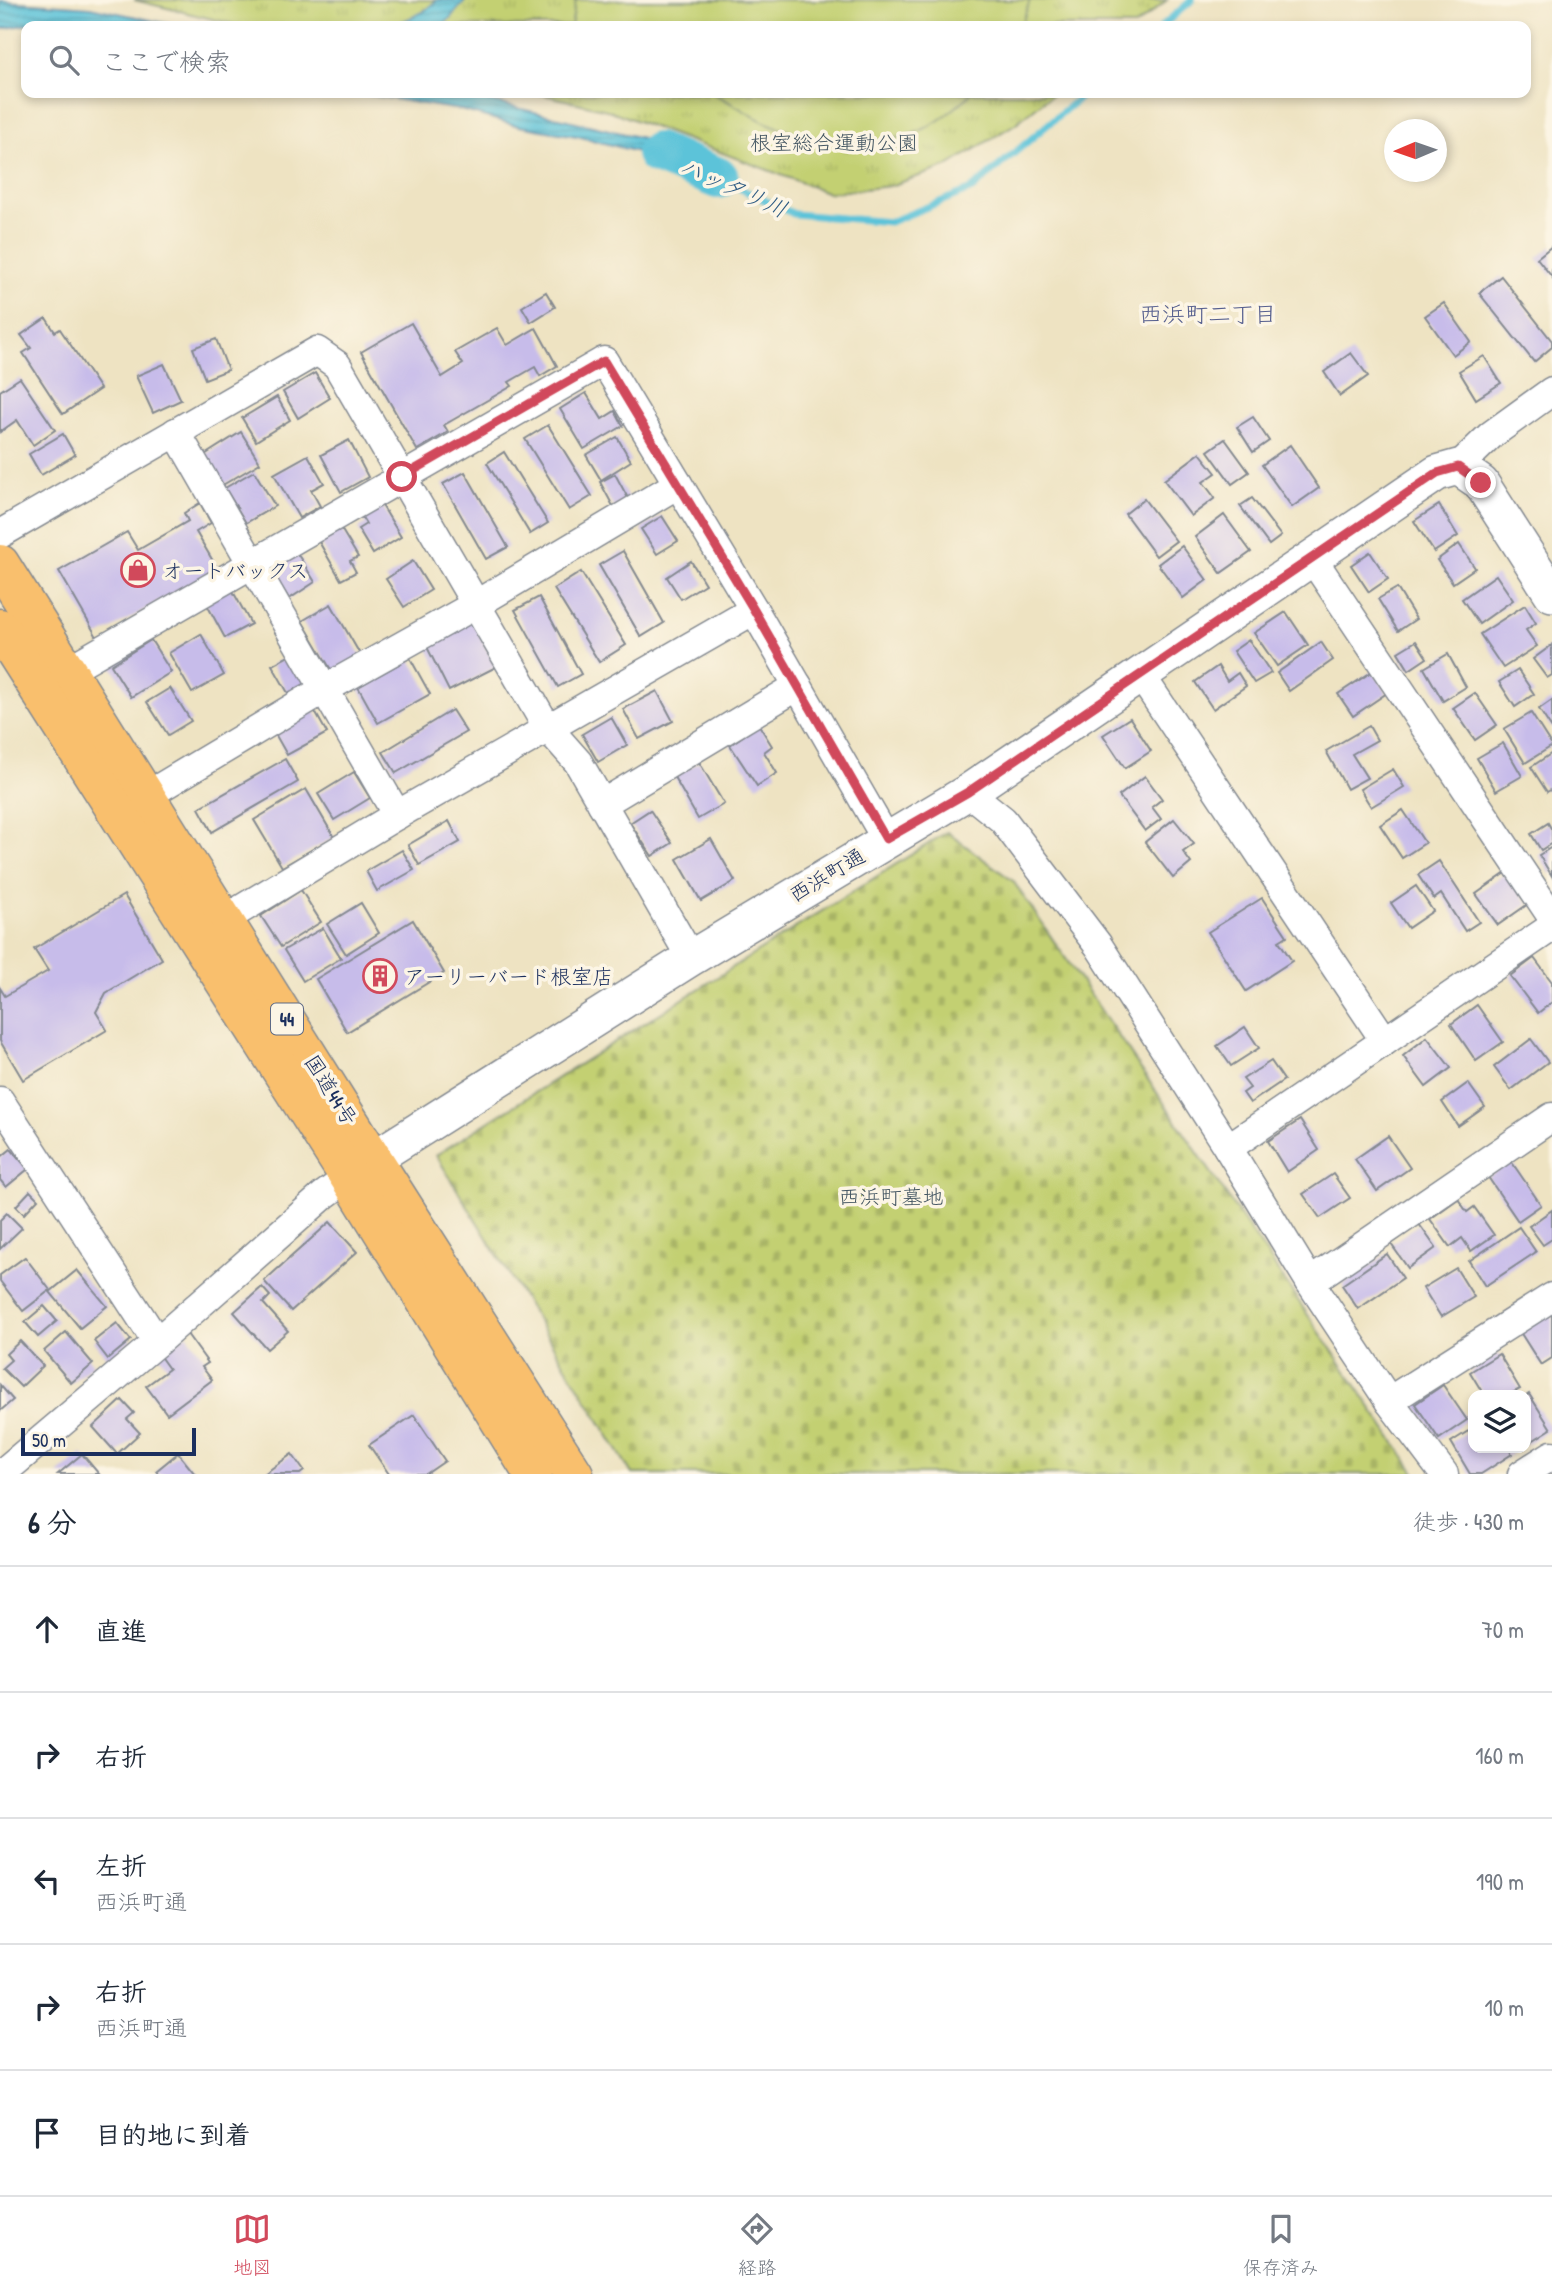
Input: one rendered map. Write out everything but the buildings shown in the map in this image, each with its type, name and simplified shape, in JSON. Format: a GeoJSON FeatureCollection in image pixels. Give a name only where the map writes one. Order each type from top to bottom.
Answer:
{"type":"FeatureCollection","features":[{"type":"Feature","properties":{"kind":"highway","name":"国道44号"},"geometry":{"type":"LineString","coordinates":[[0,564],[68,670],[132,804],[361,1168],[574,1474]]}},
{"type":"Feature","properties":{"kind":"highway","name":"国道44号"},"geometry":{"type":"LineString","coordinates":[[0,628],[132,804],[225,919],[533,1474]]}},
{"type":"Feature","properties":{"kind":"street"},"geometry":{"type":"LineString","coordinates":[[0,534],[317,351],[337,365],[547,727],[578,762],[691,958]]}},
{"type":"Feature","properties":{"kind":"street"},"geometry":{"type":"LineString","coordinates":[[68,670],[604,361],[754,610],[886,839]]}},
{"type":"Feature","properties":{"kind":"street"},"geometry":{"type":"LineString","coordinates":[[1552,391],[1491,435],[1458,467],[1481,483],[1552,594]]}},
{"type":"Feature","properties":{"kind":"street"},"geometry":{"type":"LineString","coordinates":[[176,432],[397,815]]}},
{"type":"Feature","properties":{"kind":"street","name":"西浜町通"},"geometry":{"type":"LineString","coordinates":[[361,1168],[691,958],[968,792],[1437,473],[1458,467]]}},
{"type":"Feature","properties":{"kind":"street"},"geometry":{"type":"LineString","coordinates":[[132,804],[678,484]]}},
{"type":"Feature","properties":{"kind":"street"},"geometry":{"type":"LineString","coordinates":[[1312,558],[1552,917]]}},
{"type":"Feature","properties":{"kind":"street"},"geometry":{"type":"LineString","coordinates":[[225,919],[547,727],[754,610]]}},
{"type":"Feature","properties":{"kind":"street"},"geometry":{"type":"LineString","coordinates":[[1140,674],[1385,1041]]}},
{"type":"Feature","properties":{"kind":"street"},"geometry":{"type":"LineString","coordinates":[[602,804],[798,686]]}},
{"type":"Feature","properties":{"kind":"street"},"geometry":{"type":"LineString","coordinates":[[968,792],[1003,820],[1098,945],[1310,1282],[1389,1401],[1444,1474]]}},
{"type":"Feature","properties":{"kind":"street"},"geometry":{"type":"LineString","coordinates":[[1228,1149],[1552,927]]}},
{"type":"Feature","properties":{"kind":"street"},"geometry":{"type":"LineString","coordinates":[[0,1101],[157,1342]]}},
{"type":"Feature","properties":{"kind":"street"},"geometry":{"type":"LineString","coordinates":[[1310,1282],[1552,1117]]}},
{"type":"Feature","properties":{"kind":"street"},"geometry":{"type":"LineString","coordinates":[[5,1468],[157,1342],[324,1195],[361,1168]]}},
{"type":"Feature","properties":{"kind":"street"},"geometry":{"type":"LineString","coordinates":[[1389,1401],[1552,1297]]}},
{"type":"Feature","properties":{"kind":"street"},"geometry":{"type":"LineString","coordinates":[[1522,1474],[1552,1455]]}},
{"type":"Feature","properties":{"kind":"green space"},"geometry":{"type":"Polygon","coordinates":[[[134,0],[1167,0],[1141,21],[220,21],[134,0]]]}},
{"type":"Feature","properties":{"kind":"green space"},"geometry":{"type":"Polygon","coordinates":[[[576,0],[1030,0],[1023,21],[572,21],[576,0]]]}},
{"type":"Feature","properties":{"kind":"green space","name":"根室総合運動公園"},"geometry":{"type":"Polygon","coordinates":[[[557,98],[1048,98],[1015,124],[946,167],[890,186],[829,193],[611,111],[557,98]]]}},
{"type":"Feature","properties":{"kind":"green space"},"geometry":{"type":"Polygon","coordinates":[[[722,98],[966,98],[923,130],[897,138],[859,142],[840,142],[785,130],[760,120],[722,98]]]}},
{"type":"Feature","properties":{"kind":"green space","name":"西浜町墓地"},"geometry":{"type":"Polygon","coordinates":[[[947,832],[1013,881],[1416,1474],[632,1474],[436,1155],[947,832]]]}},
{"type":"Feature","properties":{"kind":"water"},"geometry":{"type":"Polygon","coordinates":[[[437,0],[466,0],[447,21],[404,21],[423,12],[437,0]]]}},
{"type":"Feature","properties":{"kind":"water"},"geometry":{"type":"Polygon","coordinates":[[[0,1],[90,7],[155,21],[21,21],[21,25],[0,29],[0,1]]]}},
{"type":"Feature","properties":{"kind":"water"},"geometry":{"type":"Polygon","coordinates":[[[387,98],[477,98],[646,139],[712,171],[705,180],[646,154],[577,136],[519,126],[461,110],[387,98]]]}},
{"type":"Feature","properties":{"kind":"waterway","name":"ハッタリ川"},"geometry":{"type":"LineString","coordinates":[[1168,21],[1192,0]]}},
{"type":"Feature","properties":{"kind":"waterway","name":"ハッタリ川"},"geometry":{"type":"LineString","coordinates":[[718,178],[794,214],[890,222],[972,189],[1079,98]]}},
{"type":"Feature","properties":{"kind":"waterway","name":"ハッタリ川"},"geometry":{"type":"LineString","coordinates":[[657,153],[718,178]]}},
{"type":"Feature","properties":{"kind":"place","name":"オートバックス"},"geometry":{"type":"Point","coordinates":[138,570]}},
{"type":"Feature","properties":{"kind":"place","name":"アーリーバード根室店"},"geometry":{"type":"Point","coordinates":[380,976]}},
{"type":"Feature","properties":{"kind":"district","name":"西浜町二丁目"},"geometry":{"type":"Point","coordinates":[1208,313]}},
{"type":"Feature","properties":{"kind":"route"},"geometry":{"type":"LineString","coordinates":[[402,477],[604,361],[754,610],[886,839],[968,792],[1437,473],[1458,467],[1481,483]]}}]}
